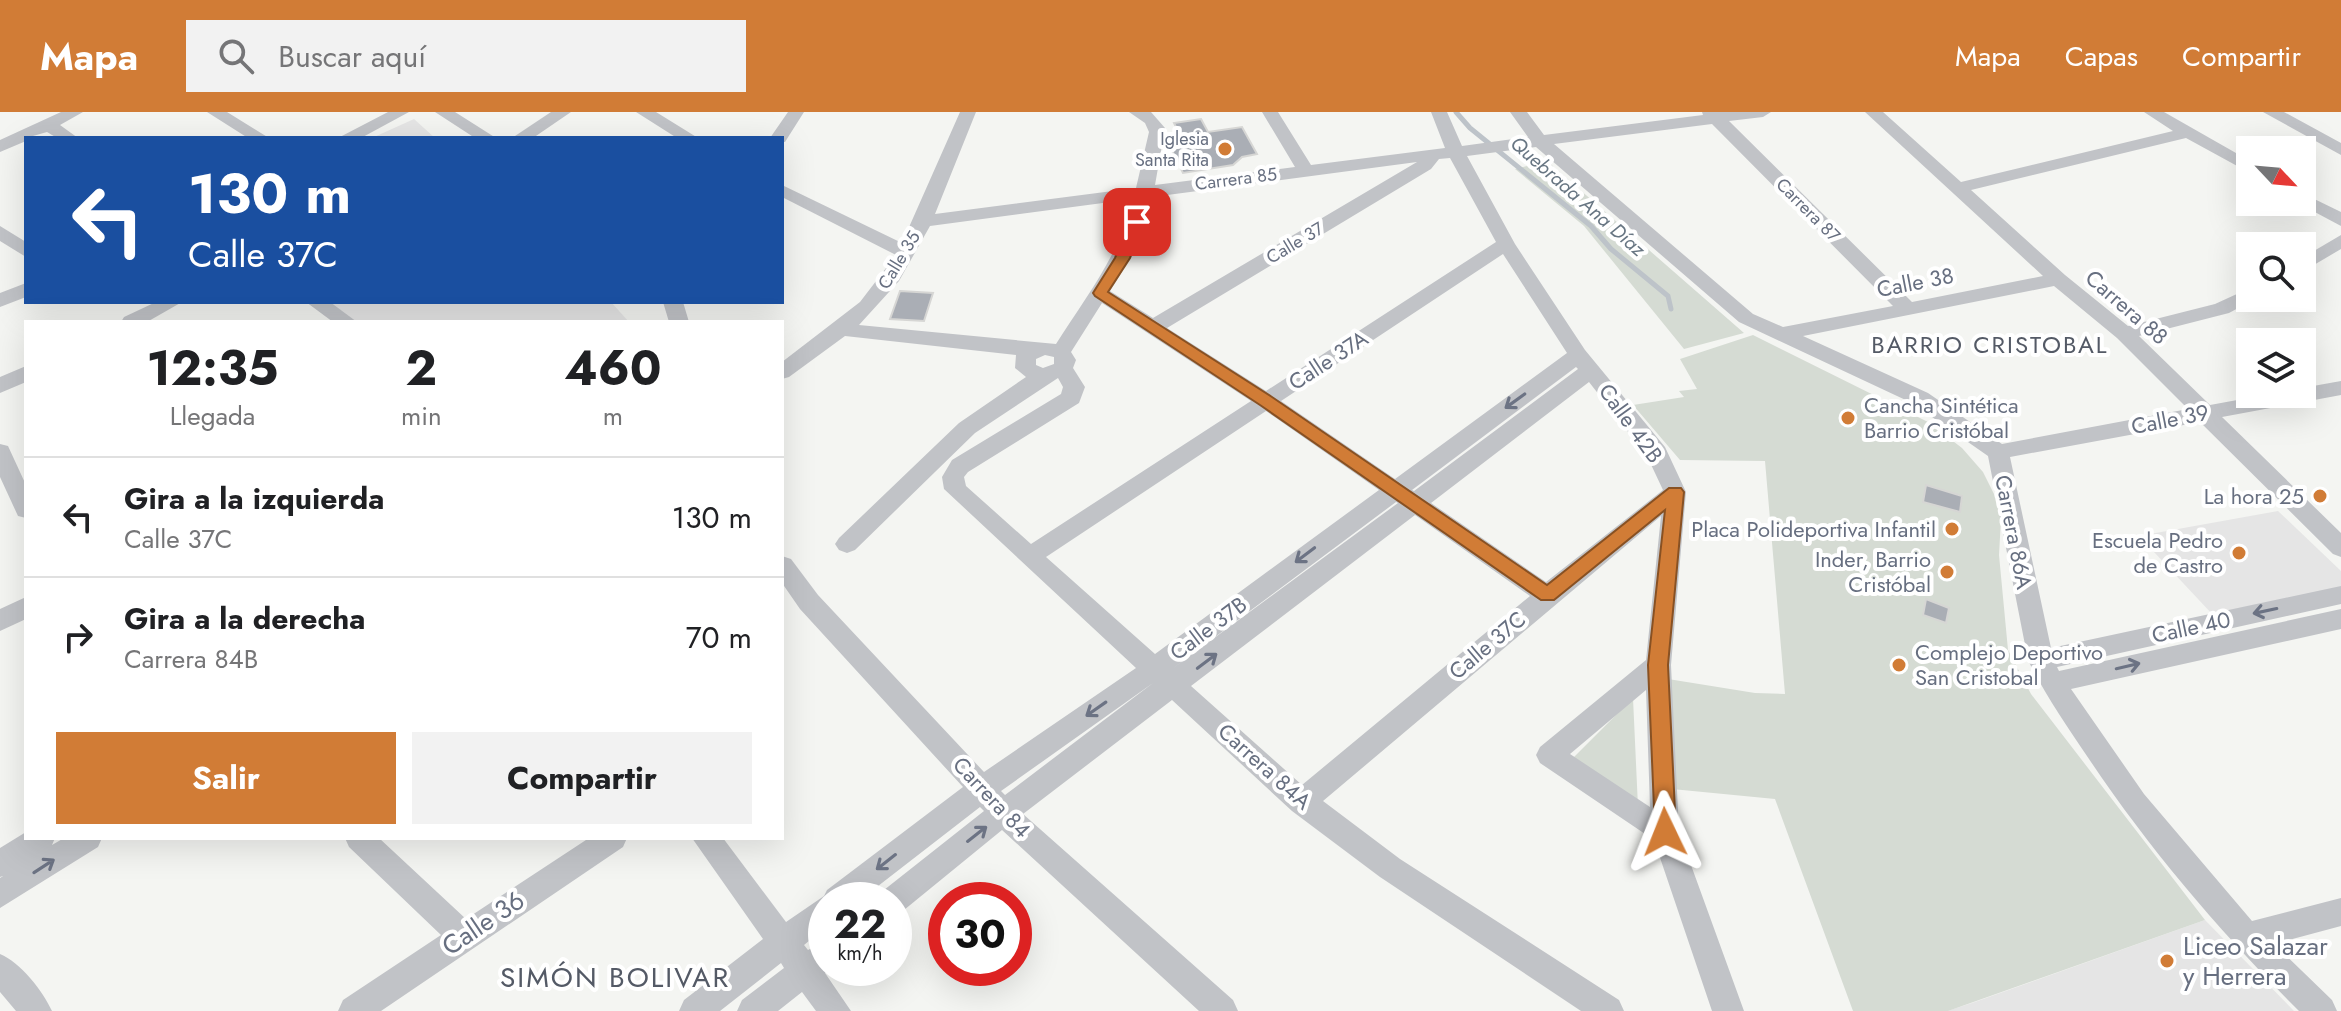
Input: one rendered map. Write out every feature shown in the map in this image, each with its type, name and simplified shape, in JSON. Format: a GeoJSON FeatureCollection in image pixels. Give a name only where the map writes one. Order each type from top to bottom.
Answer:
{"type":"FeatureCollection","features":[{"type":"Feature","properties":{"kind":"street"},"geometry":{"type":"LineString","coordinates":[[0,147],[75,112]]}},
{"type":"Feature","properties":{"kind":"street"},"geometry":{"type":"LineString","coordinates":[[215,112],[257,136]]}},
{"type":"Feature","properties":{"kind":"street"},"geometry":{"type":"LineString","coordinates":[[351,136],[401,112]]}},
{"type":"Feature","properties":{"kind":"street"},"geometry":{"type":"LineString","coordinates":[[443,112],[484,136]]}},
{"type":"Feature","properties":{"kind":"street"},"geometry":{"type":"LineString","coordinates":[[524,136],[563,112]]}},
{"type":"Feature","properties":{"kind":"street"},"geometry":{"type":"LineString","coordinates":[[644,112],[686,136]]}},
{"type":"Feature","properties":{"kind":"street"},"geometry":{"type":"LineString","coordinates":[[780,136],[796,112]]}},
{"type":"Feature","properties":{"kind":"street","name":"Calle 35"},"geometry":{"type":"LineString","coordinates":[[784,371],[840,329],[879,294],[922,221],[968,112]]}},
{"type":"Feature","properties":{"kind":"street"},"geometry":{"type":"LineString","coordinates":[[1270,112],[1305,170]]}},
{"type":"Feature","properties":{"kind":"street"},"geometry":{"type":"LineString","coordinates":[[1439,112],[1453,151],[1713,115],[1763,112]]}},
{"type":"Feature","properties":{"kind":"street","name":"Carrera 86A"},"geometry":{"type":"LineString","coordinates":[[1518,112],[1539,140],[1746,318],[1920,398],[1998,452],[2047,672],[2134,803],[2246,937],[2321,1011]]}},
{"type":"Feature","properties":{"kind":"street","name":"Carrera 88"},"geometry":{"type":"LineString","coordinates":[[1873,112],[2058,279],[2124,333],[2341,548]]}},
{"type":"Feature","properties":{"kind":"street"},"geometry":{"type":"LineString","coordinates":[[2152,112],[2236,160]]}},
{"type":"Feature","properties":{"kind":"street"},"geometry":{"type":"LineString","coordinates":[[2271,112],[2341,150]]}},
{"type":"Feature","properties":{"kind":"street"},"geometry":{"type":"LineString","coordinates":[[847,544],[967,428],[1055,365],[1122,258],[1137,222],[1158,132],[1156,124],[1144,115]]}},
{"type":"Feature","properties":{"kind":"street","name":"Carrera 87"},"geometry":{"type":"LineString","coordinates":[[1713,115],[1907,308]]}},
{"type":"Feature","properties":{"kind":"street"},"geometry":{"type":"LineString","coordinates":[[48,125],[66,136]]}},
{"type":"Feature","properties":{"kind":"street"},"geometry":{"type":"LineString","coordinates":[[1958,188],[2187,133]]}},
{"type":"Feature","properties":{"kind":"street","name":"Carrera 85"},"geometry":{"type":"LineString","coordinates":[[922,221],[1453,151]]}},
{"type":"Feature","properties":{"kind":"street","name":"Calle 42B"},"geometry":{"type":"LineString","coordinates":[[1453,151],[1506,244],[1584,362],[1657,453],[1675,492]]}},
{"type":"Feature","properties":{"kind":"street","name":"Calle 37"},"geometry":{"type":"LineString","coordinates":[[1152,328],[1453,151]]}},
{"type":"Feature","properties":{"kind":"street"},"geometry":{"type":"LineString","coordinates":[[784,191],[905,252]]}},
{"type":"Feature","properties":{"kind":"street"},"geometry":{"type":"LineString","coordinates":[[2316,206],[2341,220]]}},
{"type":"Feature","properties":{"kind":"street"},"geometry":{"type":"LineString","coordinates":[[0,232],[24,250]]}},
{"type":"Feature","properties":{"kind":"street"},"geometry":{"type":"LineString","coordinates":[[2316,257],[2341,241]]}},
{"type":"Feature","properties":{"kind":"street","name":"Calle 37A"},"geometry":{"type":"LineString","coordinates":[[1030,556],[1506,244]]}},
{"type":"Feature","properties":{"kind":"street","name":"Calle 38"},"geometry":{"type":"LineString","coordinates":[[1782,334],[2058,279]]}},
{"type":"Feature","properties":{"kind":"street"},"geometry":{"type":"LineString","coordinates":[[0,301],[24,290]]}},
{"type":"Feature","properties":{"kind":"street"},"geometry":{"type":"LineString","coordinates":[[1100,293],[1266,401],[1547,595]]}},
{"type":"Feature","properties":{"kind":"street"},"geometry":{"type":"LineString","coordinates":[[2124,333],[2222,309],[2236,302]]}},
{"type":"Feature","properties":{"kind":"street"},"geometry":{"type":"LineString","coordinates":[[135,320],[168,304]]}},
{"type":"Feature","properties":{"kind":"street"},"geometry":{"type":"LineString","coordinates":[[319,304],[344,320]]}},
{"type":"Feature","properties":{"kind":"street"},"geometry":{"type":"LineString","coordinates":[[840,329],[1034,350],[1026,355],[1025,368],[1055,365]]}},
{"type":"Feature","properties":{"kind":"street","name":"Calle 37B"},"geometry":{"type":"LineString","coordinates":[[912,886],[1165,677],[1584,362]]}},
{"type":"Feature","properties":{"kind":"street","name":"Carrera 84A"},"geometry":{"type":"LineString","coordinates":[[1055,365],[1074,387],[1074,393],[1064,404],[960,466],[955,471],[953,483],[962,496],[1302,802],[1390,868],[1608,1011]]}},
{"type":"Feature","properties":{"kind":"street"},"geometry":{"type":"LineString","coordinates":[[0,386],[24,374]]}},
{"type":"Feature","properties":{"kind":"street","name":"Calle 39"},"geometry":{"type":"LineString","coordinates":[[1998,452],[2341,388]]}},
{"type":"Feature","properties":{"kind":"street"},"geometry":{"type":"LineString","coordinates":[[0,452],[24,503],[0,511]]}},
{"type":"Feature","properties":{"kind":"street"},"geometry":{"type":"LineString","coordinates":[[1675,492],[1658,665],[1665,832],[1728,1011]]}},
{"type":"Feature","properties":{"kind":"street","name":"Calle 37C"},"geometry":{"type":"LineString","coordinates":[[1302,802],[1547,595],[1675,492]]}},
{"type":"Feature","properties":{"kind":"street","name":"Carrera 84"},"geometry":{"type":"LineString","coordinates":[[784,568],[809,602],[1003,813],[1222,1011]]}},
{"type":"Feature","properties":{"kind":"street","name":"Calle 40"},"geometry":{"type":"LineString","coordinates":[[2047,672],[2341,595]]}},
{"type":"Feature","properties":{"kind":"street"},"geometry":{"type":"LineString","coordinates":[[0,621],[24,608]]}},
{"type":"Feature","properties":{"kind":"street","name":"Calle 40"},"geometry":{"type":"LineString","coordinates":[[2047,672],[2341,619]]}},
{"type":"Feature","properties":{"kind":"street"},"geometry":{"type":"LineString","coordinates":[[1658,665],[1550,755],[1665,832]]}},
{"type":"Feature","properties":{"kind":"street","name":"Calle 37B"},"geometry":{"type":"LineString","coordinates":[[860,882],[983,788],[1165,677]]}},
{"type":"Feature","properties":{"kind":"street"},"geometry":{"type":"LineString","coordinates":[[0,864],[38,840]]}},
{"type":"Feature","properties":{"kind":"street"},"geometry":{"type":"LineString","coordinates":[[0,894],[85,840]]}},
{"type":"Feature","properties":{"kind":"street"},"geometry":{"type":"LineString","coordinates":[[361,840],[463,936]]}},
{"type":"Feature","properties":{"kind":"street","name":"Calle 36"},"geometry":{"type":"LineString","coordinates":[[354,1011],[610,840]]}},
{"type":"Feature","properties":{"kind":"street"},"geometry":{"type":"LineString","coordinates":[[707,840],[782,942],[808,959]]}},
{"type":"Feature","properties":{"kind":"street"},"geometry":{"type":"LineString","coordinates":[[2246,937],[2341,912]]}},
{"type":"Feature","properties":{"kind":"street"},"geometry":{"type":"LineString","coordinates":[[695,1011],[808,922]]}},
{"type":"Feature","properties":{"kind":"street"},"geometry":{"type":"LineString","coordinates":[[753,1011],[808,968]]}},
{"type":"Feature","properties":{"kind":"street"},"geometry":{"type":"LineString","coordinates":[[0,969],[36,1011]]}},
{"type":"Feature","properties":{"kind":"street"},"geometry":{"type":"LineString","coordinates":[[825,986],[835,1011]]}},
{"type":"Feature","properties":{"kind":"shaded area"},"geometry":{"type":"Polygon","coordinates":[[[414,119],[433,136],[376,136],[414,119]]]}},
{"type":"Feature","properties":{"kind":"shaded area"},"geometry":{"type":"Polygon","coordinates":[[[1547,161],[1744,333],[1684,349],[1584,226],[1515,169],[1547,161]]]}},
{"type":"Feature","properties":{"kind":"shaded area"},"geometry":{"type":"Polygon","coordinates":[[[329,304],[613,304],[627,320],[352,320],[329,304]]]}},
{"type":"Feature","properties":{"kind":"shaded area","name":"Complejo Deportivo San Cristobal"},"geometry":{"type":"Polygon","coordinates":[[[1753,335],[1928,422],[1962,448],[1983,472],[1997,500],[2001,519],[1999,555],[2008,650],[2031,694],[2205,920],[1948,1011],[1853,1011],[1775,799],[1672,789],[1668,679],[1755,693],[1785,694],[1765,461],[1680,460],[1633,405],[1684,397],[1679,391],[1697,389],[1680,359],[1753,335]]]}},
{"type":"Feature","properties":{"kind":"shaded area","name":"Escuela Pedro de Castro"},"geometry":{"type":"Polygon","coordinates":[[[2278,511],[2341,571],[2341,591],[2213,615],[2139,536],[2278,511]]]}},
{"type":"Feature","properties":{"kind":"shaded area"},"geometry":{"type":"Polygon","coordinates":[[[1633,698],[1638,807],[1567,764],[1633,698]]]}},
{"type":"Feature","properties":{"kind":"shaded area","name":"Liceo Salazar y Herrera"},"geometry":{"type":"Polygon","coordinates":[[[2205,920],[2294,1011],[1947,1011],[1972,1003],[2205,920]]]}},
{"type":"Feature","properties":{"kind":"building"},"geometry":{"type":"Polygon","coordinates":[[[1201,119],[1208,132],[1242,127],[1257,154],[1242,157],[1233,165],[1183,173],[1170,147],[1181,137],[1174,123],[1201,119]]]}},
{"type":"Feature","properties":{"kind":"building"},"geometry":{"type":"Polygon","coordinates":[[[900,291],[933,293],[924,321],[890,319],[900,291]]]}},
{"type":"Feature","properties":{"kind":"building"},"geometry":{"type":"Polygon","coordinates":[[[1926,485],[1962,496],[1960,512],[1923,502],[1926,485]]]}},
{"type":"Feature","properties":{"kind":"building"},"geometry":{"type":"Polygon","coordinates":[[[1926,599],[1949,608],[1946,623],[1923,615],[1926,599]]]}},
{"type":"Feature","properties":{"kind":"waterway","name":"Quebrada Ana Díaz"},"geometry":{"type":"LineString","coordinates":[[1456,112],[1470,128],[1591,226],[1611,249],[1668,296],[1671,309]]}},
{"type":"Feature","properties":{"kind":"place","name":"Iglesia Santa Rita"},"geometry":{"type":"Point","coordinates":[1225,149]}},
{"type":"Feature","properties":{"kind":"place","name":"Cancha Sintética Barrio Cristóbal"},"geometry":{"type":"Point","coordinates":[1848,418]}},
{"type":"Feature","properties":{"kind":"place","name":"La hora 25"},"geometry":{"type":"Point","coordinates":[2320,496]}},
{"type":"Feature","properties":{"kind":"place","name":"Placa Polideportiva Infantil"},"geometry":{"type":"Point","coordinates":[1952,529]}},
{"type":"Feature","properties":{"kind":"place","name":"Escuela Pedro de Castro"},"geometry":{"type":"Point","coordinates":[2239,553]}},
{"type":"Feature","properties":{"kind":"place","name":"Inder, Barrio Cristóbal"},"geometry":{"type":"Point","coordinates":[1947,572]}},
{"type":"Feature","properties":{"kind":"place","name":"Complejo Deportivo San Cristobal"},"geometry":{"type":"Point","coordinates":[1899,665]}},
{"type":"Feature","properties":{"kind":"place","name":"Liceo Salazar y Herrera"},"geometry":{"type":"Point","coordinates":[2167,961]}},
{"type":"Feature","properties":{"kind":"district","name":"BARRIO CRISTOBAL"},"geometry":{"type":"Point","coordinates":[1990,345]}},
{"type":"Feature","properties":{"kind":"district","name":"SIMÓN BOLIVAR"},"geometry":{"type":"Point","coordinates":[615,977]}},
{"type":"Feature","properties":{"kind":"route"},"geometry":{"type":"LineString","coordinates":[[1137,222],[1122,258],[1100,293],[1266,401],[1547,595],[1675,492],[1658,665],[1665,832]]}}]}
